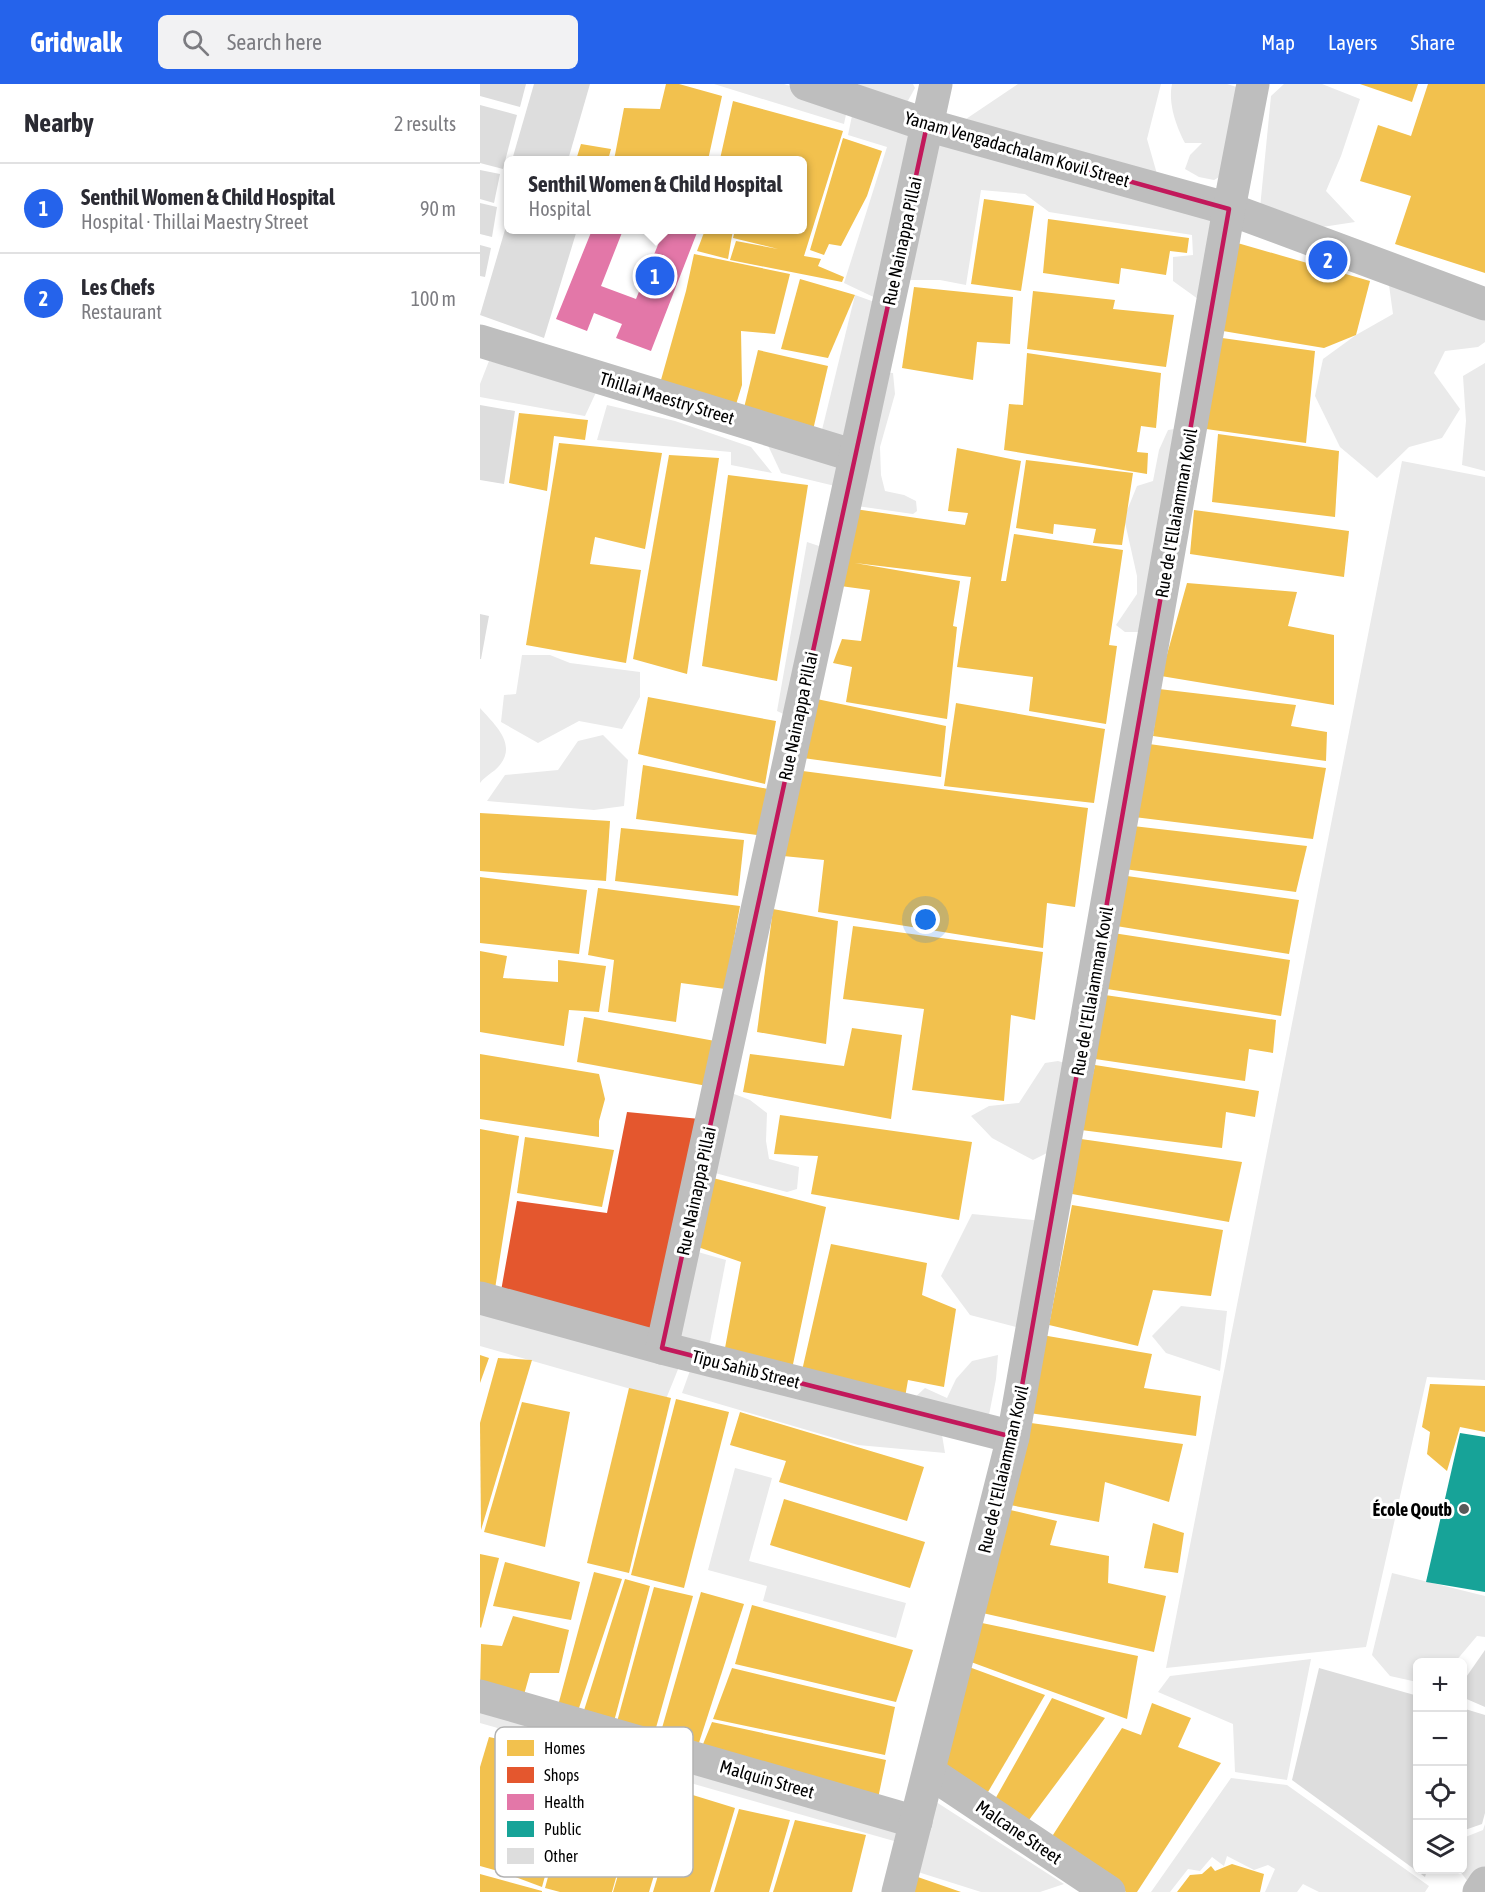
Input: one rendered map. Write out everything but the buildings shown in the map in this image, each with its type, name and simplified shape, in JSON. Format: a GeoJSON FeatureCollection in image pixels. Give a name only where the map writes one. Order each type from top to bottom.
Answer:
{"type":"FeatureCollection","features":[{"type":"Feature","properties":{"kind":"street","name":"Yanam Vengadachalam Kovil Street"},"geometry":{"type":"LineString","coordinates":[[806,84],[927,125],[1229,209],[1485,304]]}},
{"type":"Feature","properties":{"kind":"street","name":"Rue Nainappa Pillai"},"geometry":{"type":"LineString","coordinates":[[662,1348],[936,84]]}},
{"type":"Feature","properties":{"kind":"street","name":"Rue de l'Ellaiamman Kovil"},"geometry":{"type":"LineString","coordinates":[[898,1892],[1013,1437],[1253,84]]}},
{"type":"Feature","properties":{"kind":"street","name":"Thillai Maestry Street"},"geometry":{"type":"LineString","coordinates":[[480,341],[855,456]]}},
{"type":"Feature","properties":{"kind":"street","name":"Tipu Sahib Street"},"geometry":{"type":"LineString","coordinates":[[480,1298],[662,1348],[1013,1437]]}},
{"type":"Feature","properties":{"kind":"street","name":"Malquin Street"},"geometry":{"type":"LineString","coordinates":[[480,1696],[587,1727]]}},
{"type":"Feature","properties":{"kind":"street","name":"Malquin Street"},"geometry":{"type":"LineString","coordinates":[[693,1758],[916,1822]]}},
{"type":"Feature","properties":{"kind":"street","name":"Malcane Street"},"geometry":{"type":"LineString","coordinates":[[929,1772],[1109,1892]]}},
{"type":"Feature","properties":{"kind":"street"},"geometry":{"type":"LineString","coordinates":[[1479,1892],[1485,1883]]}},
{"type":"Feature","properties":{"kind":"highlighted area"},"geometry":{"type":"Polygon","coordinates":[[[927,125],[1229,209],[1013,1437],[662,1348],[927,125]]]}},
{"type":"Feature","properties":{"kind":"shaded area"},"geometry":{"type":"Polygon","coordinates":[[[714,84],[784,84],[848,105],[844,124],[714,84]]]}},
{"type":"Feature","properties":{"kind":"shaded area"},"geometry":{"type":"Polygon","coordinates":[[[835,84],[913,84],[915,88],[905,106],[835,84]]]}},
{"type":"Feature","properties":{"kind":"shaded area"},"geometry":{"type":"Polygon","coordinates":[[[1018,84],[1161,84],[1147,139],[1159,181],[966,119],[1018,84]]]}},
{"type":"Feature","properties":{"kind":"shaded area"},"geometry":{"type":"Polygon","coordinates":[[[1172,84],[1227,84],[1246,90],[1221,176],[1214,180],[1199,177],[1185,169],[1190,155],[1202,143],[1185,143],[1174,114],[1171,99],[1172,84]]]}},
{"type":"Feature","properties":{"kind":"shaded area"},"geometry":{"type":"Polygon","coordinates":[[[1284,84],[1322,84],[1360,99],[1341,156],[1326,191],[1355,222],[1309,229],[1260,208],[1271,96],[1284,84]]]}},
{"type":"Feature","properties":{"kind":"shaded area"},"geometry":{"type":"Polygon","coordinates":[[[854,106],[920,128],[884,302],[844,283],[887,147],[848,135],[854,106]]]}},
{"type":"Feature","properties":{"kind":"shaded area"},"geometry":{"type":"Polygon","coordinates":[[[930,130],[1226,210],[1205,304],[1173,281],[1173,257],[1193,255],[1192,235],[1049,212],[1025,194],[981,190],[966,285],[940,280],[898,280],[930,130]]]}},
{"type":"Feature","properties":{"kind":"shaded area"},"geometry":{"type":"Polygon","coordinates":[[[1388,278],[1485,314],[1485,342],[1478,347],[1445,351],[1434,373],[1460,409],[1442,438],[1409,447],[1377,478],[1340,447],[1315,396],[1323,359],[1356,335],[1393,314],[1388,278]]]}},
{"type":"Feature","properties":{"kind":"shaded area"},"geometry":{"type":"Polygon","coordinates":[[[855,295],[883,305],[853,446],[821,434],[855,295]]]}},
{"type":"Feature","properties":{"kind":"shaded area"},"geometry":{"type":"Polygon","coordinates":[[[489,361],[599,386],[585,416],[480,397],[480,384],[489,361]]]}},
{"type":"Feature","properties":{"kind":"shaded area"},"geometry":{"type":"Polygon","coordinates":[[[1485,363],[1485,471],[1462,465],[1466,421],[1463,376],[1485,363]]]}},
{"type":"Feature","properties":{"kind":"shaded area"},"geometry":{"type":"Polygon","coordinates":[[[880,372],[893,373],[895,394],[880,447],[881,475],[885,491],[904,495],[916,501],[917,511],[913,514],[850,505],[880,372]]]}},
{"type":"Feature","properties":{"kind":"shaded area"},"geometry":{"type":"Polygon","coordinates":[[[607,405],[675,421],[751,447],[772,473],[731,465],[731,452],[597,440],[607,405]]]}},
{"type":"Feature","properties":{"kind":"shaded area"},"geometry":{"type":"Polygon","coordinates":[[[1182,428],[1141,632],[1125,632],[1116,625],[1137,594],[1137,576],[1124,518],[1137,486],[1153,481],[1159,450],[1168,430],[1182,428]]]}},
{"type":"Feature","properties":{"kind":"shaded area"},"geometry":{"type":"Polygon","coordinates":[[[764,437],[847,461],[835,486],[781,473],[764,437]]]}},
{"type":"Feature","properties":{"kind":"shaded area"},"geometry":{"type":"Polygon","coordinates":[[[1402,461],[1485,477],[1485,1380],[1427,1377],[1366,1647],[1166,1668],[1402,461]]]}},
{"type":"Feature","properties":{"kind":"shaded area"},"geometry":{"type":"Polygon","coordinates":[[[807,542],[828,549],[792,718],[777,711],[807,542]]]}},
{"type":"Feature","properties":{"kind":"shaded area"},"geometry":{"type":"Polygon","coordinates":[[[522,655],[550,655],[570,663],[640,672],[640,697],[622,729],[579,721],[538,743],[501,722],[504,695],[516,694],[522,655]]]}},
{"type":"Feature","properties":{"kind":"shaded area"},"geometry":{"type":"Polygon","coordinates":[[[480,708],[502,735],[506,750],[499,766],[480,783],[480,708]]]}},
{"type":"Feature","properties":{"kind":"shaded area"},"geometry":{"type":"Polygon","coordinates":[[[603,735],[628,760],[624,806],[594,810],[487,801],[505,775],[558,770],[578,741],[603,735]]]}},
{"type":"Feature","properties":{"kind":"shaded area"},"geometry":{"type":"Polygon","coordinates":[[[1058,1061],[1068,1064],[1057,1148],[1033,1160],[992,1138],[971,1116],[989,1106],[1019,1103],[1045,1063],[1058,1061]]]}},
{"type":"Feature","properties":{"kind":"shaded area"},"geometry":{"type":"Polygon","coordinates":[[[721,1089],[750,1100],[767,1113],[766,1141],[769,1159],[799,1167],[797,1189],[787,1192],[715,1173],[721,1089]]]}},
{"type":"Feature","properties":{"kind":"shaded area"},"geometry":{"type":"Polygon","coordinates":[[[972,1214],[1043,1221],[1024,1329],[970,1315],[941,1276],[972,1214]]]}},
{"type":"Feature","properties":{"kind":"shaded area"},"geometry":{"type":"Polygon","coordinates":[[[691,1250],[726,1260],[708,1352],[667,1342],[691,1250]]]}},
{"type":"Feature","properties":{"kind":"shaded area"},"geometry":{"type":"Polygon","coordinates":[[[1181,1306],[1227,1311],[1220,1371],[1166,1353],[1152,1336],[1181,1306]]]}},
{"type":"Feature","properties":{"kind":"shaded area"},"geometry":{"type":"Polygon","coordinates":[[[480,1310],[683,1357],[666,1399],[480,1346],[480,1310]]]}},
{"type":"Feature","properties":{"kind":"shaded area"},"geometry":{"type":"Polygon","coordinates":[[[998,1355],[989,1415],[911,1401],[925,1388],[947,1398],[956,1379],[972,1361],[998,1355]]]}},
{"type":"Feature","properties":{"kind":"shaded area"},"geometry":{"type":"Polygon","coordinates":[[[692,1365],[942,1435],[945,1453],[858,1445],[682,1393],[692,1365]]]}},
{"type":"Feature","properties":{"kind":"shaded area"},"geometry":{"type":"Polygon","coordinates":[[[735,1468],[772,1478],[749,1561],[906,1603],[896,1638],[763,1601],[767,1586],[708,1570],[735,1468]]]}},
{"type":"Feature","properties":{"kind":"shaded area"},"geometry":{"type":"Polygon","coordinates":[[[1392,1573],[1485,1596],[1485,1637],[1477,1636],[1458,1658],[1413,1658],[1413,1681],[1390,1676],[1372,1655],[1392,1573]]]}},
{"type":"Feature","properties":{"kind":"shaded area"},"geometry":{"type":"Polygon","coordinates":[[[1311,1659],[1287,1780],[1235,1772],[1233,1724],[1158,1692],[1170,1676],[1311,1659]]]}},
{"type":"Feature","properties":{"kind":"shaded area"},"geometry":{"type":"Polygon","coordinates":[[[480,1703],[565,1727],[495,1727],[480,1723],[480,1703]]]}},
{"type":"Feature","properties":{"kind":"shaded area"},"geometry":{"type":"Polygon","coordinates":[[[693,1763],[901,1822],[894,1841],[693,1784],[693,1763]]]}},
{"type":"Feature","properties":{"kind":"shaded area"},"geometry":{"type":"Polygon","coordinates":[[[1231,1778],[1287,1785],[1429,1886],[1425,1892],[1319,1892],[1303,1884],[1297,1892],[1265,1892],[1275,1869],[1268,1865],[1254,1870],[1227,1856],[1224,1866],[1212,1857],[1200,1871],[1188,1869],[1170,1892],[1151,1892],[1231,1778]]]}},
{"type":"Feature","properties":{"kind":"shaded area"},"geometry":{"type":"Polygon","coordinates":[[[933,1800],[1064,1884],[1040,1892],[981,1892],[918,1872],[933,1800]]]}},
{"type":"Feature","properties":{"kind":"shaded area"},"geometry":{"type":"Polygon","coordinates":[[[1485,1824],[1485,1867],[1472,1887],[1462,1874],[1467,1874],[1467,1836],[1483,1830],[1485,1824]]]}},
{"type":"Feature","properties":{"kind":"place","name":"Les Chefs"},"geometry":{"type":"Point","coordinates":[1328,260]}},
{"type":"Feature","properties":{"kind":"place","name":"Senthil Women & Child Hospital"},"geometry":{"type":"Point","coordinates":[655,276]}},
{"type":"Feature","properties":{"kind":"place","name":"École Qoutb"},"geometry":{"type":"Point","coordinates":[1464,1509]}}]}
